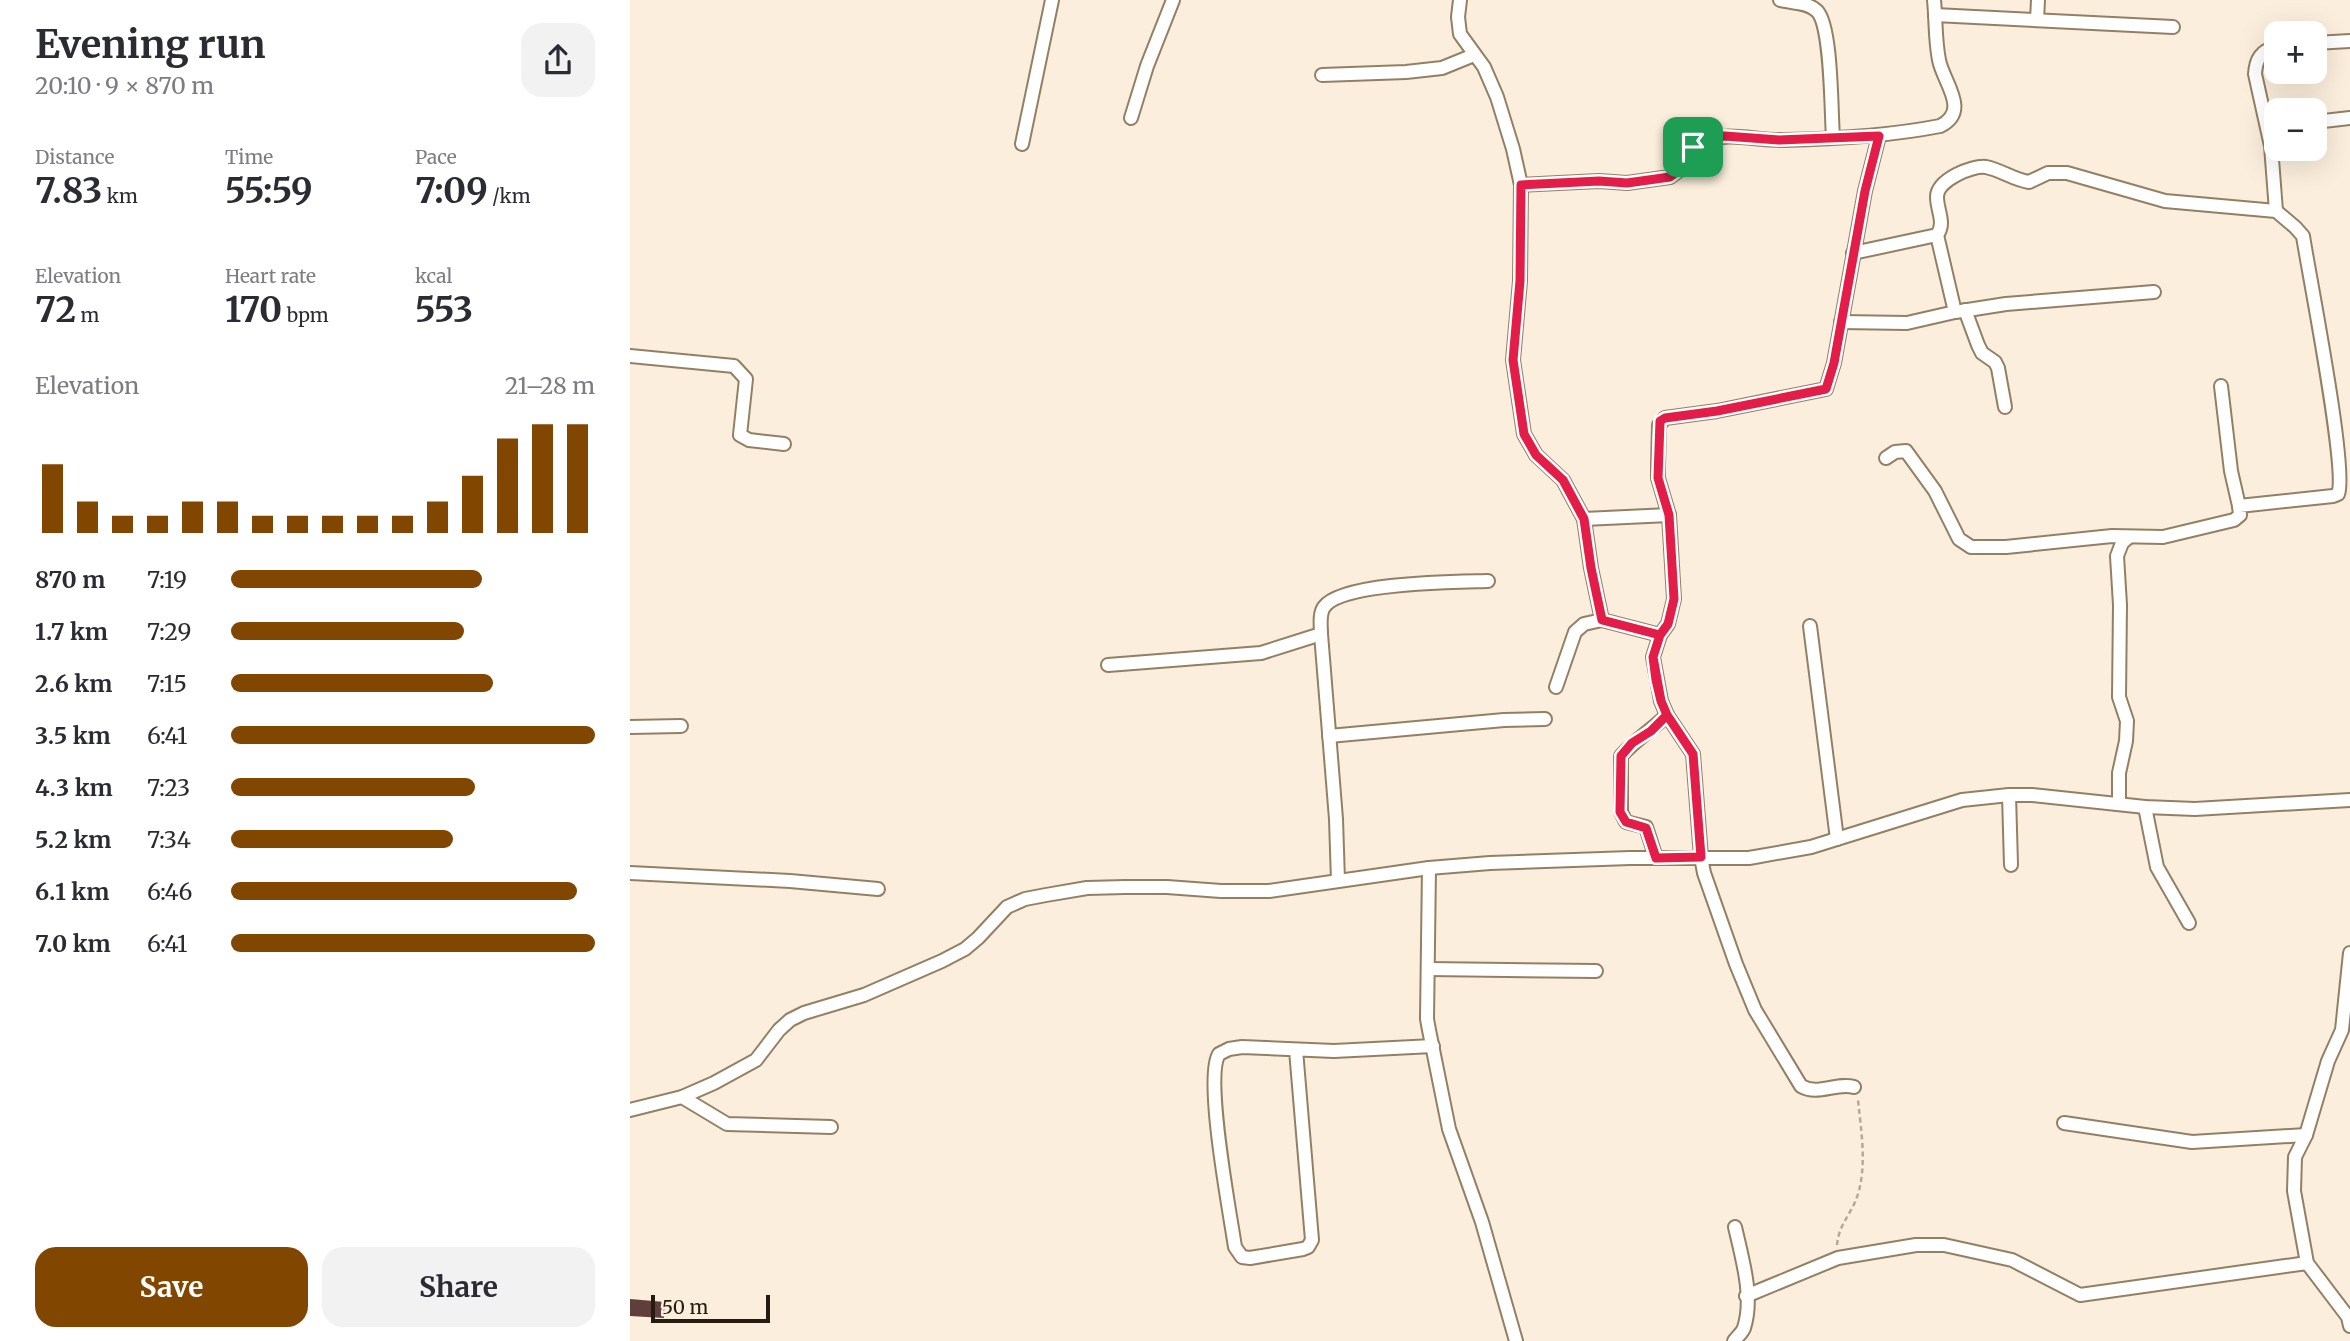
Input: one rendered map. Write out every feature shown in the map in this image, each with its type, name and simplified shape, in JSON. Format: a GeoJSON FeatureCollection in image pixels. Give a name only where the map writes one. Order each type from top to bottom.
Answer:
{"type":"FeatureCollection","features":[{"type":"Feature","properties":{"kind":"street"},"geometry":{"type":"LineString","coordinates":[[1022,144],[1052,0]]}},
{"type":"Feature","properties":{"kind":"street"},"geometry":{"type":"LineString","coordinates":[[1131,118],[1147,66],[1173,0]]}},
{"type":"Feature","properties":{"kind":"street"},"geometry":{"type":"LineString","coordinates":[[1460,0],[1459,29],[1484,67],[1497,97],[1521,185],[1520,281],[1513,360],[1524,434],[1536,455],[1563,480],[1584,519],[1602,620]]}},
{"type":"Feature","properties":{"kind":"street"},"geometry":{"type":"LineString","coordinates":[[1780,0],[1809,5],[1823,20],[1833,137]]}},
{"type":"Feature","properties":{"kind":"street"},"geometry":{"type":"LineString","coordinates":[[1521,185],[1599,181],[1627,183],[1670,177],[1682,168],[1698,143],[1725,136],[1779,140],[1879,136],[1940,127],[1949,122],[1954,114],[1953,94],[1938,57],[1934,0]]}},
{"type":"Feature","properties":{"kind":"street"},"geometry":{"type":"LineString","coordinates":[[2038,0],[2038,20]]}},
{"type":"Feature","properties":{"kind":"street"},"geometry":{"type":"LineString","coordinates":[[1936,15],[2173,27]]}},
{"type":"Feature","properties":{"kind":"street"},"geometry":{"type":"LineString","coordinates":[[2327,42],[2350,41]]}},
{"type":"Feature","properties":{"kind":"street"},"geometry":{"type":"LineString","coordinates":[[2264,54],[2256,62],[2255,74],[2264,102]]}},
{"type":"Feature","properties":{"kind":"street"},"geometry":{"type":"LineString","coordinates":[[1321,75],[1442,68],[1474,55]]}},
{"type":"Feature","properties":{"kind":"street"},"geometry":{"type":"LineString","coordinates":[[2327,121],[2350,118]]}},
{"type":"Feature","properties":{"kind":"street"},"geometry":{"type":"LineString","coordinates":[[1854,1087],[1813,1091],[1802,1088],[1755,1010],[1701,857],[1693,754],[1667,715],[1658,690],[1653,657],[1660,635],[1668,624],[1674,599],[1669,515],[1658,478],[1662,419],[1821,392],[1829,383],[1865,191],[1879,136]]}},
{"type":"Feature","properties":{"kind":"street"},"geometry":{"type":"LineString","coordinates":[[2274,161],[2276,211]]}},
{"type":"Feature","properties":{"kind":"street"},"geometry":{"type":"LineString","coordinates":[[2005,407],[1998,368],[1995,362],[1982,352],[1960,311],[1937,235],[1941,227],[1937,197],[1941,188],[1954,177],[1980,167],[2029,182],[2048,173],[2067,173],[2165,201],[2276,211],[2303,236],[2344,458],[2337,494],[2239,506]]}},
{"type":"Feature","properties":{"kind":"street"},"geometry":{"type":"LineString","coordinates":[[1853,253],[1937,235]]}},
{"type":"Feature","properties":{"kind":"street"},"geometry":{"type":"LineString","coordinates":[[1841,322],[1907,323],[2006,304],[2154,292]]}},
{"type":"Feature","properties":{"kind":"street"},"geometry":{"type":"LineString","coordinates":[[630,356],[734,366],[746,379],[740,435],[749,440],[784,444]]}},
{"type":"Feature","properties":{"kind":"street"},"geometry":{"type":"LineString","coordinates":[[1886,458],[1895,452],[1906,452],[1935,491],[1959,539],[1970,547],[2006,547],[2087,537],[2163,537],[2225,523],[2238,517],[2239,506],[2231,471],[2221,386]]}},
{"type":"Feature","properties":{"kind":"street"},"geometry":{"type":"LineString","coordinates":[[1584,519],[1669,515]]}},
{"type":"Feature","properties":{"kind":"street"},"geometry":{"type":"LineString","coordinates":[[2119,804],[2119,773],[2127,721],[2119,697],[2120,605],[2117,555],[2129,537]]}},
{"type":"Feature","properties":{"kind":"street"},"geometry":{"type":"LineString","coordinates":[[1338,881],[1321,612],[1333,600],[1380,587],[1431,582],[1488,581]]}},
{"type":"Feature","properties":{"kind":"street"},"geometry":{"type":"LineString","coordinates":[[1556,687],[1575,632],[1584,624],[1602,620],[1660,635]]}},
{"type":"Feature","properties":{"kind":"street"},"geometry":{"type":"LineString","coordinates":[[1810,626],[1837,839]]}},
{"type":"Feature","properties":{"kind":"street"},"geometry":{"type":"LineString","coordinates":[[1108,665],[1261,653],[1321,634]]}},
{"type":"Feature","properties":{"kind":"street"},"geometry":{"type":"LineString","coordinates":[[1656,858],[1646,828],[1626,822],[1620,812],[1621,756],[1632,743],[1651,731],[1667,715]]}},
{"type":"Feature","properties":{"kind":"street"},"geometry":{"type":"LineString","coordinates":[[1329,736],[1504,720],[1545,719]]}},
{"type":"Feature","properties":{"kind":"street"},"geometry":{"type":"LineString","coordinates":[[630,727],[681,726]]}},
{"type":"Feature","properties":{"kind":"street"},"geometry":{"type":"LineString","coordinates":[[2009,795],[2011,865]]}},
{"type":"Feature","properties":{"kind":"street"},"geometry":{"type":"LineString","coordinates":[[630,1110],[682,1097],[715,1083],[756,1060],[779,1030],[797,1017],[864,995],[965,949],[1007,907],[1025,899],[1087,888],[1159,887],[1256,891],[1429,868],[1490,863],[1749,858],[1780,854],[1837,839],[1962,800],[2009,795],[2195,809],[2350,800]]}},
{"type":"Feature","properties":{"kind":"street"},"geometry":{"type":"LineString","coordinates":[[2145,807],[2157,867],[2189,923]]}},
{"type":"Feature","properties":{"kind":"street"},"geometry":{"type":"LineString","coordinates":[[1429,868],[1427,1019],[1449,1129],[1480,1215],[1515,1341]]}},
{"type":"Feature","properties":{"kind":"street"},"geometry":{"type":"LineString","coordinates":[[630,873],[790,881],[878,889]]}},
{"type":"Feature","properties":{"kind":"street"},"geometry":{"type":"LineString","coordinates":[[2350,953],[2342,1030],[2328,1062],[2306,1135],[2295,1157],[2294,1191],[2307,1263],[2348,1317],[2350,1326]]}},
{"type":"Feature","properties":{"kind":"street"},"geometry":{"type":"LineString","coordinates":[[1428,969],[1596,971]]}},
{"type":"Feature","properties":{"kind":"street"},"geometry":{"type":"LineString","coordinates":[[1296,1050],[1312,1240],[1308,1247],[1303,1249],[1242,1257],[1235,1247],[1216,1120],[1215,1059],[1223,1051],[1242,1047],[1334,1051],[1433,1046]]}},
{"type":"Feature","properties":{"kind":"street"},"geometry":{"type":"LineString","coordinates":[[682,1097],[727,1124],[831,1127]]}},
{"type":"Feature","properties":{"kind":"street"},"geometry":{"type":"LineString","coordinates":[[2064,1122],[2192,1142],[2306,1135]]}},
{"type":"Feature","properties":{"kind":"street"},"geometry":{"type":"LineString","coordinates":[[1734,1341],[1744,1331],[1746,1296],[1745,1273],[1735,1227]]}},
{"type":"Feature","properties":{"kind":"street"},"geometry":{"type":"LineString","coordinates":[[1746,1296],[1838,1258],[1916,1245],[1944,1245],[2023,1264],[2070,1292],[2080,1295],[2307,1263]]}},
{"type":"Feature","properties":{"kind":"path"},"geometry":{"type":"LineString","coordinates":[[1838,1258],[1838,1233],[1858,1193],[1861,1171],[1861,1126],[1854,1087]]}},
{"type":"Feature","properties":{"kind":"building"},"geometry":{"type":"Polygon","coordinates":[[[630,1299],[665,1302],[664,1318],[630,1316],[630,1299]]]}},
{"type":"Feature","properties":{"kind":"route"},"geometry":{"type":"LineString","coordinates":[[1693,147],[1677,174],[1654,181],[1521,185],[1520,281],[1513,360],[1524,434],[1530,448],[1563,480],[1581,511],[1602,620],[1660,635],[1653,657],[1661,701],[1693,754],[1701,857],[1656,858],[1646,828],[1626,822],[1623,818],[1619,797],[1621,756],[1632,743],[1651,731],[1667,715],[1661,701],[1656,680],[1653,657],[1656,646],[1660,635],[1668,624],[1674,599],[1669,515],[1658,478],[1660,421],[1826,389],[1834,363],[1865,191],[1879,136],[1779,140],[1725,136],[1705,139],[1693,147]]}}]}
